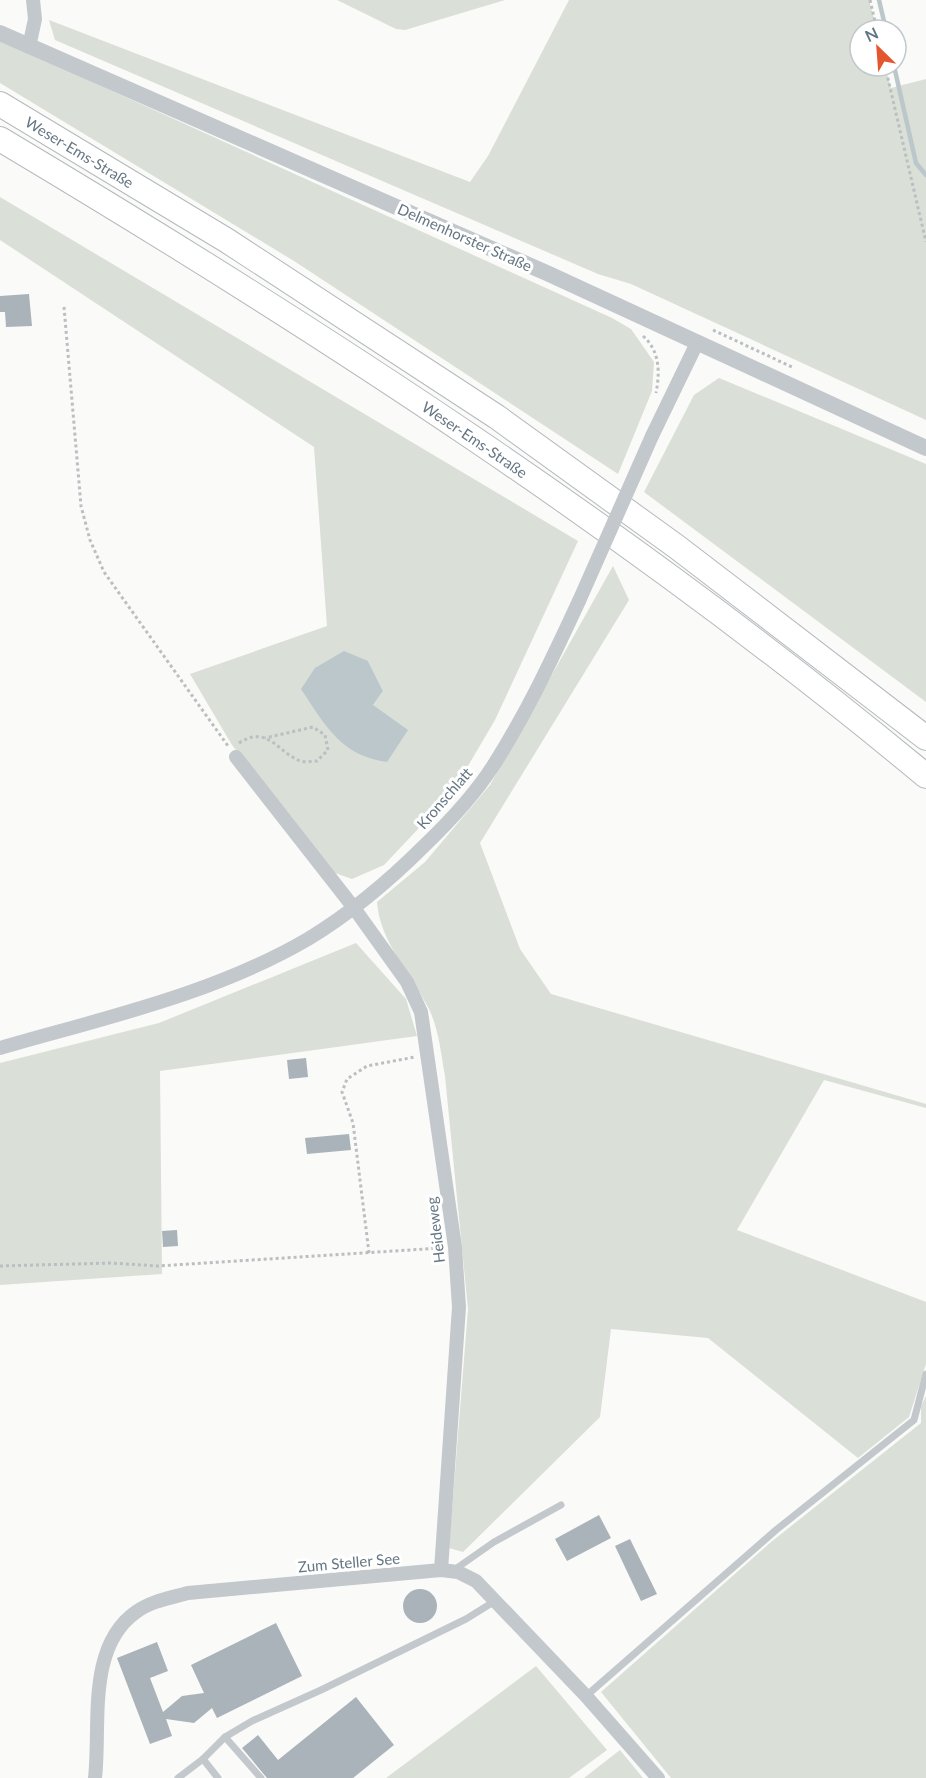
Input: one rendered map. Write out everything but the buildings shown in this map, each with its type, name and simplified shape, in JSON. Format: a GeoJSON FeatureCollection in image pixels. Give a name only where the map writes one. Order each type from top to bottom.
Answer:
{"type":"FeatureCollection","features":[{"type":"Feature","properties":{"kind":"highway","name":"Weser-Ems-Straße"},"geometry":{"type":"LineString","coordinates":[[0,104],[226,240],[497,417],[677,547],[924,735]]}},
{"type":"Feature","properties":{"kind":"highway","name":"Weser-Ems-Straße"},"geometry":{"type":"LineString","coordinates":[[0,139],[211,266],[515,465],[700,599],[926,776]]}},
{"type":"Feature","properties":{"kind":"street"},"geometry":{"type":"LineString","coordinates":[[29,47],[35,19],[33,0]]}},
{"type":"Feature","properties":{"kind":"street","name":"Delmenhorster Straße"},"geometry":{"type":"LineString","coordinates":[[0,33],[402,208],[926,448]]}},
{"type":"Feature","properties":{"kind":"street","name":"Kronschlatt"},"geometry":{"type":"LineString","coordinates":[[0,1048],[154,1003],[238,973],[307,939],[354,908],[394,876],[442,829],[492,768],[533,699],[652,436],[697,343]]}},
{"type":"Feature","properties":{"kind":"street","name":"Heideweg"},"geometry":{"type":"LineString","coordinates":[[236,757],[354,908],[407,982],[421,1011],[455,1247],[459,1307],[446,1570]]}},
{"type":"Feature","properties":{"kind":"street","name":"Zum Steller See"},"geometry":{"type":"LineString","coordinates":[[95,1778],[102,1669],[108,1647],[123,1624],[136,1612],[156,1601],[188,1593],[446,1570],[476,1581],[586,1696],[658,1778]]}},
{"type":"Feature","properties":{"kind":"lane"},"geometry":{"type":"LineString","coordinates":[[586,1696],[776,1530],[914,1420],[926,1374]]}},
{"type":"Feature","properties":{"kind":"lane"},"geometry":{"type":"LineString","coordinates":[[446,1570],[561,1505]]}},
{"type":"Feature","properties":{"kind":"lane"},"geometry":{"type":"LineString","coordinates":[[178,1778],[203,1759],[225,1737],[252,1720],[321,1690],[466,1619],[495,1600]]}},
{"type":"Feature","properties":{"kind":"lane"},"geometry":{"type":"LineString","coordinates":[[225,1737],[261,1778]]}},
{"type":"Feature","properties":{"kind":"lane"},"geometry":{"type":"LineString","coordinates":[[203,1759],[218,1778]]}},
{"type":"Feature","properties":{"kind":"path"},"geometry":{"type":"LineString","coordinates":[[870,0],[874,18]]}},
{"type":"Feature","properties":{"kind":"path"},"geometry":{"type":"LineString","coordinates":[[888,78],[926,242]]}},
{"type":"Feature","properties":{"kind":"path"},"geometry":{"type":"LineString","coordinates":[[64,307],[81,506],[90,540],[104,572],[236,757]]}},
{"type":"Feature","properties":{"kind":"path"},"geometry":{"type":"LineString","coordinates":[[645,320],[639,333],[655,351],[659,366],[653,402]]}},
{"type":"Feature","properties":{"kind":"path"},"geometry":{"type":"LineString","coordinates":[[236,757],[239,743],[250,737],[265,738],[314,727],[325,735],[328,750],[318,761],[299,761],[265,738]]}},
{"type":"Feature","properties":{"kind":"path"},"geometry":{"type":"LineString","coordinates":[[369,1253],[353,1123],[342,1092],[347,1079],[366,1066],[429,1055]]}},
{"type":"Feature","properties":{"kind":"path"},"geometry":{"type":"LineString","coordinates":[[0,1266],[111,1263],[158,1266],[455,1247]]}},
{"type":"Feature","properties":{"kind":"shaded area"},"geometry":{"type":"Polygon","coordinates":[[[337,0],[505,0],[405,30],[396,29],[337,0]]]}},
{"type":"Feature","properties":{"kind":"shaded area"},"geometry":{"type":"Polygon","coordinates":[[[569,0],[869,0],[874,18],[848,18],[848,78],[888,78],[891,88],[926,79],[926,420],[631,284],[598,274],[55,40],[49,20],[470,182],[488,156],[569,0]]]}},
{"type":"Feature","properties":{"kind":"shaded area"},"geometry":{"type":"Polygon","coordinates":[[[0,40],[612,318],[631,329],[654,362],[652,391],[618,474],[294,261],[0,83],[0,40]]]}},
{"type":"Feature","properties":{"kind":"shaded area"},"geometry":{"type":"Polygon","coordinates":[[[0,197],[578,541],[495,720],[452,793],[384,865],[352,879],[335,873],[232,745],[190,674],[327,626],[314,447],[0,240],[0,197]],[[368,661],[373,705],[383,691],[368,661]]]}},
{"type":"Feature","properties":{"kind":"shaded area"},"geometry":{"type":"Polygon","coordinates":[[[719,378],[926,464],[926,702],[644,492],[694,395],[719,378]]]}},
{"type":"Feature","properties":{"kind":"shaded area"},"geometry":{"type":"Polygon","coordinates":[[[613,566],[629,600],[480,843],[520,949],[551,994],[926,1104],[926,1108],[824,1080],[737,1230],[926,1302],[926,1364],[909,1417],[858,1458],[708,1338],[611,1329],[600,1417],[463,1552],[449,1548],[468,1309],[445,1076],[435,1025],[429,1009],[390,944],[379,917],[377,902],[425,862],[490,785],[613,566]]]}},
{"type":"Feature","properties":{"kind":"shaded area"},"geometry":{"type":"Polygon","coordinates":[[[344,651],[368,661],[383,691],[373,705],[408,730],[387,762],[371,759],[346,746],[318,715],[301,689],[315,668],[344,651]]]}},
{"type":"Feature","properties":{"kind":"shaded area"},"geometry":{"type":"Polygon","coordinates":[[[356,943],[406,999],[417,1036],[160,1071],[162,1274],[0,1285],[0,1063],[159,1023],[356,943]]]}},
{"type":"Feature","properties":{"kind":"shaded area"},"geometry":{"type":"Polygon","coordinates":[[[926,1396],[926,1778],[671,1778],[601,1692],[771,1542],[921,1423],[921,1406],[926,1396]]]}},
{"type":"Feature","properties":{"kind":"shaded area"},"geometry":{"type":"Polygon","coordinates":[[[536,1666],[607,1750],[569,1778],[386,1778],[536,1666]]]}},
{"type":"Feature","properties":{"kind":"shaded area"},"geometry":{"type":"Polygon","coordinates":[[[620,1750],[643,1778],[584,1778],[620,1750]]]}},
{"type":"Feature","properties":{"kind":"waterway"},"geometry":{"type":"LineString","coordinates":[[879,0],[883,18]]}},
{"type":"Feature","properties":{"kind":"waterway"},"geometry":{"type":"LineString","coordinates":[[897,78],[916,163],[926,175]]}}]}
